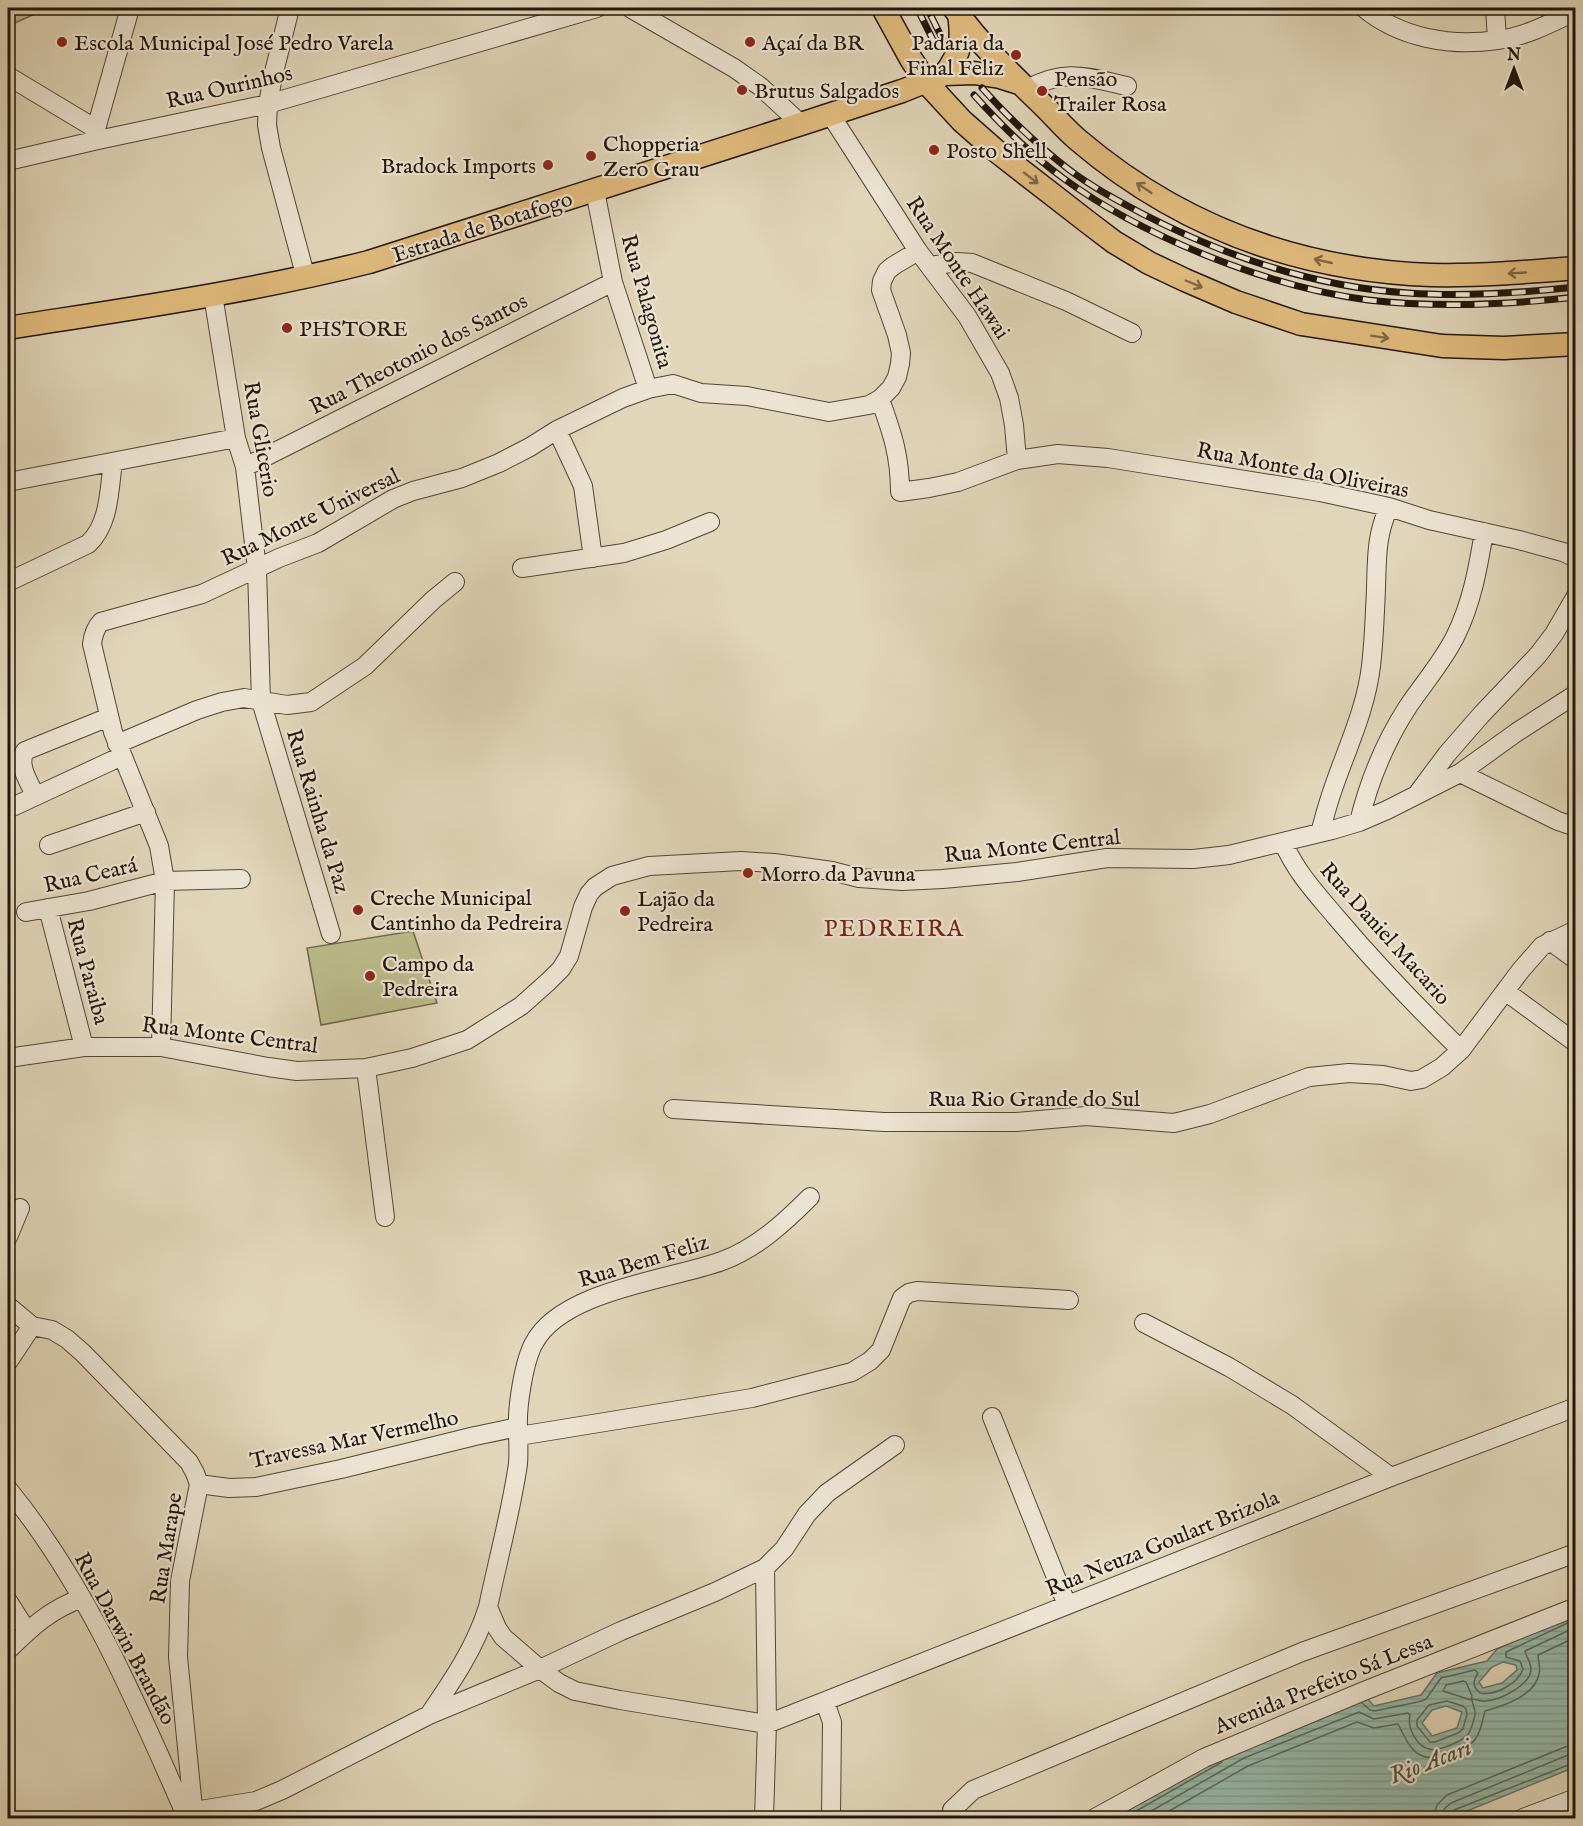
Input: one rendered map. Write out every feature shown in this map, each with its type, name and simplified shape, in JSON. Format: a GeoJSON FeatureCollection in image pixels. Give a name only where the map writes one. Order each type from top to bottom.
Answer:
{"type":"FeatureCollection","features":[{"type":"Feature","properties":{"kind":"main road"},"geometry":{"type":"LineString","coordinates":[[883,8],[911,59],[935,78],[962,121],[994,150],[1114,242],[1149,263],[1236,302],[1301,324],[1442,346],[1504,348],[1575,344]]}},
{"type":"Feature","properties":{"kind":"main road"},"geometry":{"type":"LineString","coordinates":[[935,78],[955,60],[960,49],[962,38],[956,11]]}},
{"type":"Feature","properties":{"kind":"main road"},"geometry":{"type":"LineString","coordinates":[[956,11],[1023,86],[1077,139],[1114,168],[1164,201],[1208,225],[1247,241],[1334,264],[1387,271],[1429,275],[1465,275],[1525,273],[1575,268]]}},
{"type":"Feature","properties":{"kind":"main road","name":"Estrada de Botafogo"},"geometry":{"type":"LineString","coordinates":[[8,328],[306,278],[369,262],[595,191],[935,78],[974,73],[1000,77],[1023,86]]}},
{"type":"Feature","properties":{"kind":"street"},"geometry":{"type":"LineString","coordinates":[[8,76],[97,134],[130,8]]}},
{"type":"Feature","properties":{"kind":"street"},"geometry":{"type":"LineString","coordinates":[[290,8],[280,43],[268,104],[267,124],[306,278]]}},
{"type":"Feature","properties":{"kind":"street","name":"Rua Ourinhos"},"geometry":{"type":"LineString","coordinates":[[8,161],[97,134],[268,104],[597,8]]}},
{"type":"Feature","properties":{"kind":"street"},"geometry":{"type":"LineString","coordinates":[[630,8],[734,68],[761,87],[801,124]]}},
{"type":"Feature","properties":{"kind":"street"},"geometry":{"type":"LineString","coordinates":[[1364,8],[1372,15],[1402,31],[1427,38],[1458,42],[1497,40],[1543,27],[1575,11]]}},
{"type":"Feature","properties":{"kind":"street"},"geometry":{"type":"LineString","coordinates":[[1494,8],[1497,40]]}},
{"type":"Feature","properties":{"kind":"street"},"geometry":{"type":"LineString","coordinates":[[1023,86],[1059,76],[1073,75],[1127,86]]}},
{"type":"Feature","properties":{"kind":"street","name":"Rua Monte Hawai"},"geometry":{"type":"LineString","coordinates":[[830,114],[918,251],[966,316],[1000,373],[1009,398],[1017,460]]}},
{"type":"Feature","properties":{"kind":"street","name":"Rua Palagonita"},"geometry":{"type":"LineString","coordinates":[[595,191],[613,282],[648,389]]}},
{"type":"Feature","properties":{"kind":"street"},"geometry":{"type":"LineString","coordinates":[[880,399],[897,376],[901,353],[881,285],[887,271],[918,251]]}},
{"type":"Feature","properties":{"kind":"street"},"geometry":{"type":"LineString","coordinates":[[930,266],[957,262],[972,263],[1056,297],[1132,333]]}},
{"type":"Feature","properties":{"kind":"street","name":"Rua Theotonio dos Santos"},"geometry":{"type":"LineString","coordinates":[[245,467],[613,282]]}},
{"type":"Feature","properties":{"kind":"street","name":"Rua Glicerio"},"geometry":{"type":"LineString","coordinates":[[213,295],[236,438],[245,467],[257,569],[261,701]]}},
{"type":"Feature","properties":{"kind":"street","name":"Rua Monte Universal"},"geometry":{"type":"LineString","coordinates":[[109,717],[94,654],[93,637],[101,622],[202,594],[279,558],[318,543],[393,499],[413,491],[452,481],[499,463],[557,430],[623,398],[648,389],[673,384],[701,393],[747,396],[829,412],[869,405],[880,399]]}},
{"type":"Feature","properties":{"kind":"street","name":"Rua Monte da Oliveiras"},"geometry":{"type":"LineString","coordinates":[[880,399],[897,450],[900,492],[958,482],[1017,460],[1058,454],[1107,458],[1320,492],[1389,507],[1429,520],[1563,552],[1575,558]]}},
{"type":"Feature","properties":{"kind":"street"},"geometry":{"type":"LineString","coordinates":[[557,430],[583,486],[593,558]]}},
{"type":"Feature","properties":{"kind":"street"},"geometry":{"type":"LineString","coordinates":[[8,482],[236,438]]}},
{"type":"Feature","properties":{"kind":"street"},"geometry":{"type":"LineString","coordinates":[[8,582],[87,544],[95,537],[104,518],[113,462]]}},
{"type":"Feature","properties":{"kind":"street"},"geometry":{"type":"LineString","coordinates":[[1320,832],[1364,704],[1371,667],[1379,534],[1389,507]]}},
{"type":"Feature","properties":{"kind":"street"},"geometry":{"type":"LineString","coordinates":[[522,568],[624,553],[666,540],[710,522]]}},
{"type":"Feature","properties":{"kind":"street"},"geometry":{"type":"LineString","coordinates":[[1359,822],[1365,799],[1389,741],[1409,706],[1455,638],[1470,602],[1484,532]]}},
{"type":"Feature","properties":{"kind":"street"},"geometry":{"type":"LineString","coordinates":[[8,809],[212,704],[244,698],[287,705],[311,702],[365,666],[433,600],[455,582]]}},
{"type":"Feature","properties":{"kind":"street"},"geometry":{"type":"LineString","coordinates":[[1416,795],[1454,746],[1538,655],[1554,634],[1575,596]]}},
{"type":"Feature","properties":{"kind":"street","name":"Rua Monte Central"},"geometry":{"type":"LineString","coordinates":[[8,1058],[84,1047],[162,1047],[297,1071],[366,1068],[412,1058],[467,1040],[521,1006],[561,969],[569,956],[589,894],[595,887],[612,876],[637,868],[741,861],[774,862],[832,871],[859,878],[902,881],[1017,872],[1107,858],[1193,859],[1222,856],[1283,843],[1359,822],[1387,810],[1460,773],[1575,694]]}},
{"type":"Feature","properties":{"kind":"street","name":"Rua Rainha da Paz"},"geometry":{"type":"LineString","coordinates":[[261,701],[331,934]]}},
{"type":"Feature","properties":{"kind":"street"},"geometry":{"type":"LineString","coordinates":[[35,795],[22,765],[25,751],[109,717],[159,846],[165,881],[162,1047]]}},
{"type":"Feature","properties":{"kind":"street"},"geometry":{"type":"LineString","coordinates":[[1460,773],[1575,827]]}},
{"type":"Feature","properties":{"kind":"street"},"geometry":{"type":"LineString","coordinates":[[49,845],[146,812]]}},
{"type":"Feature","properties":{"kind":"street","name":"Rua Daniel Macario"},"geometry":{"type":"LineString","coordinates":[[1283,843],[1293,866],[1352,936],[1412,1002],[1461,1050]]}},
{"type":"Feature","properties":{"kind":"street","name":"Rua Ceará"},"geometry":{"type":"LineString","coordinates":[[26,912],[89,901],[165,881],[241,879]]}},
{"type":"Feature","properties":{"kind":"street","name":"Rua Paraiba"},"geometry":{"type":"LineString","coordinates":[[48,908],[84,1047]]}},
{"type":"Feature","properties":{"kind":"street"},"geometry":{"type":"LineString","coordinates":[[1461,1050],[1542,946],[1575,930]]}},
{"type":"Feature","properties":{"kind":"street"},"geometry":{"type":"LineString","coordinates":[[1550,941],[1575,960]]}},
{"type":"Feature","properties":{"kind":"street"},"geometry":{"type":"LineString","coordinates":[[1505,991],[1575,1043]]}},
{"type":"Feature","properties":{"kind":"street","name":"Rua Rio Grande do Sul"},"geometry":{"type":"LineString","coordinates":[[673,1109],[884,1122],[1016,1122],[1086,1116],[1174,1123],[1210,1114],[1309,1077],[1349,1073],[1383,1075],[1411,1081],[1422,1079],[1442,1067],[1461,1050]]}},
{"type":"Feature","properties":{"kind":"street"},"geometry":{"type":"LineString","coordinates":[[366,1068],[385,1217]]}},
{"type":"Feature","properties":{"kind":"street","name":"Rua Bem Feliz"},"geometry":{"type":"LineString","coordinates":[[429,1715],[461,1668],[481,1629],[488,1607],[514,1488],[518,1461],[521,1391],[530,1352],[541,1332],[559,1315],[606,1293],[690,1271],[734,1255],[764,1239],[810,1197]]}},
{"type":"Feature","properties":{"kind":"street"},"geometry":{"type":"LineString","coordinates":[[8,1237],[20,1208]]}},
{"type":"Feature","properties":{"kind":"street","name":"Travessa Mar Vermelho"},"geometry":{"type":"LineString","coordinates":[[199,1484],[229,1488],[256,1486],[341,1469],[475,1436],[518,1432],[752,1398],[852,1372],[870,1361],[881,1350],[902,1298],[917,1291],[1069,1300]]}},
{"type":"Feature","properties":{"kind":"street"},"geometry":{"type":"LineString","coordinates":[[8,1306],[32,1326],[8,1362]]}},
{"type":"Feature","properties":{"kind":"street"},"geometry":{"type":"LineString","coordinates":[[1144,1323],[1229,1367],[1292,1405],[1391,1477]]}},
{"type":"Feature","properties":{"kind":"street","name":"Rua Marape"},"geometry":{"type":"LineString","coordinates":[[32,1326],[52,1330],[83,1353],[189,1462],[199,1484],[180,1581],[178,1646],[192,1816]]}},
{"type":"Feature","properties":{"kind":"street","name":"Rua Neuza Goulart Brizola"},"geometry":{"type":"LineString","coordinates":[[767,1724],[1391,1477],[1575,1407]]}},
{"type":"Feature","properties":{"kind":"street"},"geometry":{"type":"LineString","coordinates":[[992,1417],[1067,1605]]}},
{"type":"Feature","properties":{"kind":"street"},"geometry":{"type":"LineString","coordinates":[[192,1816],[258,1810],[282,1790],[429,1715],[540,1669],[765,1568],[784,1549],[807,1514],[826,1493],[895,1445]]}},
{"type":"Feature","properties":{"kind":"street","name":"Rua Darwin Brandão"},"geometry":{"type":"LineString","coordinates":[[8,1489],[52,1550],[82,1598],[110,1648],[192,1816]]}},
{"type":"Feature","properties":{"kind":"street"},"geometry":{"type":"LineString","coordinates":[[952,1818],[952,1810],[973,1790],[1302,1652],[1575,1553]]}},
{"type":"Feature","properties":{"kind":"street"},"geometry":{"type":"LineString","coordinates":[[764,1818],[767,1724],[765,1568]]}},
{"type":"Feature","properties":{"kind":"street"},"geometry":{"type":"LineString","coordinates":[[8,1650],[50,1612],[82,1598]]}},
{"type":"Feature","properties":{"kind":"street"},"geometry":{"type":"LineString","coordinates":[[8,1601],[27,1631]]}},
{"type":"Feature","properties":{"kind":"street"},"geometry":{"type":"LineString","coordinates":[[488,1607],[503,1637],[559,1683],[575,1690],[620,1700],[767,1724]]}},
{"type":"Feature","properties":{"kind":"street","name":"Avenida Prefeito Sá Lessa"},"geometry":{"type":"LineString","coordinates":[[1095,1818],[1204,1758],[1364,1690],[1575,1607]]}},
{"type":"Feature","properties":{"kind":"street"},"geometry":{"type":"LineString","coordinates":[[825,1702],[832,1722],[831,1818]]}},
{"type":"Feature","properties":{"kind":"street"},"geometry":{"type":"LineString","coordinates":[[1523,1818],[1575,1798]]}},
{"type":"Feature","properties":{"kind":"shaded area"},"geometry":{"type":"Polygon","coordinates":[[[8,8],[48,8],[8,26],[8,8]]]}},
{"type":"Feature","properties":{"kind":"shaded area","name":"Campo da Pedreira"},"geometry":{"type":"Polygon","coordinates":[[[413,931],[437,1003],[321,1025],[307,948],[413,931]]]}},
{"type":"Feature","properties":{"kind":"water","name":"Rio Acari"},"geometry":{"type":"Polygon","coordinates":[[[1575,1613],[1575,1767],[1450,1818],[1112,1818],[1238,1745],[1364,1695],[1374,1706],[1421,1695],[1437,1673],[1487,1661],[1497,1649],[1575,1613]],[[1503,1662],[1492,1667],[1479,1682],[1483,1688],[1502,1683],[1517,1670],[1516,1665],[1503,1662]],[[1446,1706],[1432,1710],[1422,1723],[1432,1736],[1457,1728],[1462,1712],[1446,1706]]]}},
{"type":"Feature","properties":{"kind":"railway"},"geometry":{"type":"LineString","coordinates":[[917,8],[934,42]]}},
{"type":"Feature","properties":{"kind":"railway"},"geometry":{"type":"LineString","coordinates":[[931,16],[942,38]]}},
{"type":"Feature","properties":{"kind":"railway"},"geometry":{"type":"LineString","coordinates":[[982,88],[1044,149],[1094,186],[1172,229],[1237,256],[1305,276],[1373,290],[1450,295],[1576,287]]}},
{"type":"Feature","properties":{"kind":"railway"},"geometry":{"type":"LineString","coordinates":[[974,95],[1039,159],[1095,200],[1169,239],[1249,271],[1290,284],[1368,300],[1420,304],[1472,304],[1576,297]]}},
{"type":"Feature","properties":{"kind":"place","name":"Escola Municipal José Pedro Varela"},"geometry":{"type":"Point","coordinates":[62,42]}},
{"type":"Feature","properties":{"kind":"place","name":"Açaí da BR"},"geometry":{"type":"Point","coordinates":[750,42]}},
{"type":"Feature","properties":{"kind":"place","name":"Padaria da Final Feliz"},"geometry":{"type":"Point","coordinates":[1016,55]}},
{"type":"Feature","properties":{"kind":"place","name":"Brutus Salgados"},"geometry":{"type":"Point","coordinates":[742,90]}},
{"type":"Feature","properties":{"kind":"place","name":"Pensão Trailer Rosa"},"geometry":{"type":"Point","coordinates":[1042,91]}},
{"type":"Feature","properties":{"kind":"place","name":"Posto Shell"},"geometry":{"type":"Point","coordinates":[934,150]}},
{"type":"Feature","properties":{"kind":"place","name":"Chopperia Zero Grau"},"geometry":{"type":"Point","coordinates":[591,156]}},
{"type":"Feature","properties":{"kind":"place","name":"Bradock Imports"},"geometry":{"type":"Point","coordinates":[548,165]}},
{"type":"Feature","properties":{"kind":"place","name":"PHSTORE"},"geometry":{"type":"Point","coordinates":[287,328]}},
{"type":"Feature","properties":{"kind":"place","name":"Morro da Pavuna"},"geometry":{"type":"Point","coordinates":[748,873]}},
{"type":"Feature","properties":{"kind":"place","name":"Creche Municipal Cantinho da Pedreira"},"geometry":{"type":"Point","coordinates":[358,910]}},
{"type":"Feature","properties":{"kind":"place","name":"Lajão da Pedreira"},"geometry":{"type":"Point","coordinates":[625,911]}},
{"type":"Feature","properties":{"kind":"place","name":"Campo da Pedreira"},"geometry":{"type":"Point","coordinates":[370,976]}},
{"type":"Feature","properties":{"kind":"district","name":"PEDREIRA"},"geometry":{"type":"Point","coordinates":[894,928]}}]}
